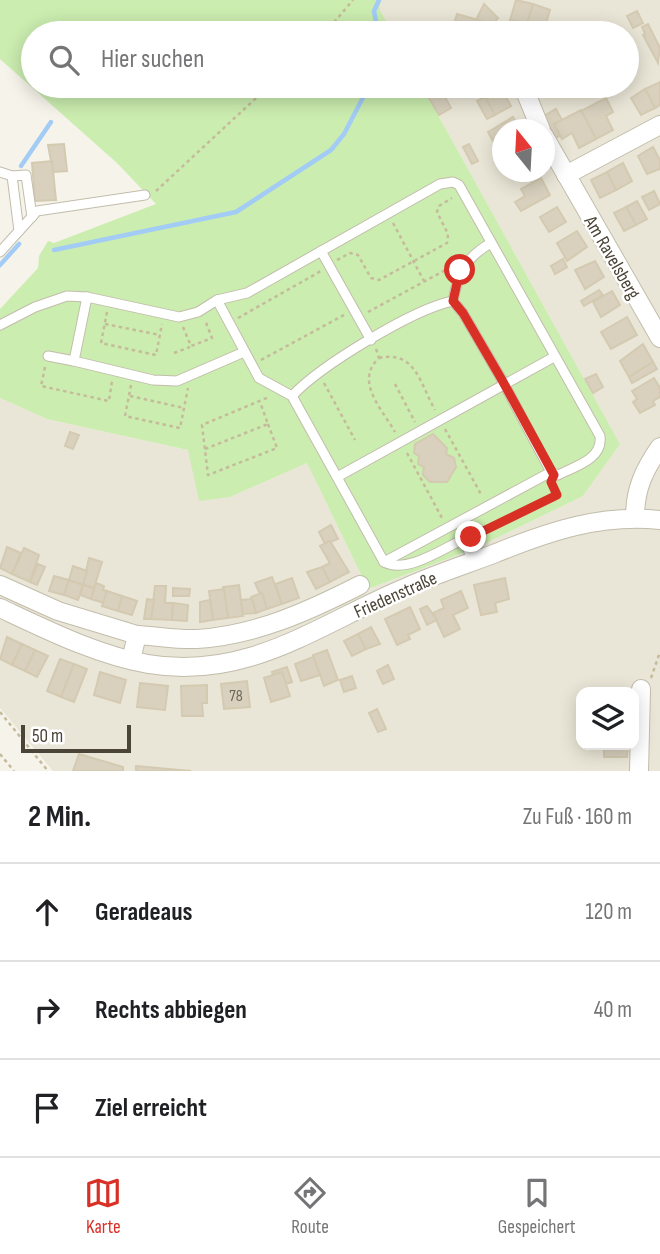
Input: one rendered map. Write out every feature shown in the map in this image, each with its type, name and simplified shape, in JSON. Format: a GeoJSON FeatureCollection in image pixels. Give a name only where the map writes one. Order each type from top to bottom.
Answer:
{"type":"FeatureCollection","features":[{"type":"Feature","properties":{"kind":"street"},"geometry":{"type":"LineString","coordinates":[[528,98],[536,119]]}},
{"type":"Feature","properties":{"kind":"street"},"geometry":{"type":"LineString","coordinates":[[566,175],[660,125]]}},
{"type":"Feature","properties":{"kind":"street","name":"Am Ravelsberg"},"geometry":{"type":"LineString","coordinates":[[555,156],[660,338]]}},
{"type":"Feature","properties":{"kind":"street"},"geometry":{"type":"LineString","coordinates":[[635,517],[635,501],[642,472],[660,447]]}},
{"type":"Feature","properties":{"kind":"street","name":"Friedenstraße"},"geometry":{"type":"LineString","coordinates":[[0,608],[94,649],[131,660],[172,666],[219,664],[253,658],[290,644],[407,587],[572,525],[635,517],[660,520]]}},
{"type":"Feature","properties":{"kind":"street","name":"Friedenstraße"},"geometry":{"type":"LineString","coordinates":[[0,585],[58,611],[137,635],[194,639],[241,634],[290,619],[360,585]]}},
{"type":"Feature","properties":{"kind":"street"},"geometry":{"type":"LineString","coordinates":[[131,660],[137,635]]}},
{"type":"Feature","properties":{"kind":"street"},"geometry":{"type":"LineString","coordinates":[[639,771],[640,689]]}},
{"type":"Feature","properties":{"kind":"lane"},"geometry":{"type":"LineString","coordinates":[[0,172],[12,176],[26,175],[32,217]]}},
{"type":"Feature","properties":{"kind":"lane"},"geometry":{"type":"LineString","coordinates":[[12,176],[19,231]]}},
{"type":"Feature","properties":{"kind":"lane"},"geometry":{"type":"LineString","coordinates":[[0,325],[51,300],[67,296],[87,297],[179,317],[198,312],[217,300],[247,293],[440,184],[453,182],[463,192],[600,436],[601,445],[597,454],[552,473],[384,562]]}},
{"type":"Feature","properties":{"kind":"lane"},"geometry":{"type":"LineString","coordinates":[[0,252],[37,211],[61,205],[129,200],[145,195]]}},
{"type":"Feature","properties":{"kind":"lane"},"geometry":{"type":"LineString","coordinates":[[453,301],[460,270],[470,257],[491,243]]}},
{"type":"Feature","properties":{"kind":"lane"},"geometry":{"type":"LineString","coordinates":[[321,251],[371,340]]}},
{"type":"Feature","properties":{"kind":"lane"},"geometry":{"type":"LineString","coordinates":[[74,361],[87,297]]}},
{"type":"Feature","properties":{"kind":"lane"},"geometry":{"type":"LineString","coordinates":[[217,300],[259,378],[292,396],[339,476],[384,562],[392,566],[405,565],[464,540],[473,562]]}},
{"type":"Feature","properties":{"kind":"lane"},"geometry":{"type":"LineString","coordinates":[[292,396],[317,371],[439,304],[453,301]]}},
{"type":"Feature","properties":{"kind":"lane"},"geometry":{"type":"LineString","coordinates":[[453,301],[463,313],[504,384],[552,473]]}},
{"type":"Feature","properties":{"kind":"lane"},"geometry":{"type":"LineString","coordinates":[[48,356],[132,375],[177,381],[244,352]]}},
{"type":"Feature","properties":{"kind":"lane"},"geometry":{"type":"LineString","coordinates":[[339,476],[554,356]]}},
{"type":"Feature","properties":{"kind":"path"},"geometry":{"type":"LineString","coordinates":[[335,21],[353,0]]}},
{"type":"Feature","properties":{"kind":"path"},"geometry":{"type":"LineString","coordinates":[[145,195],[161,187],[256,98]]}},
{"type":"Feature","properties":{"kind":"path"},"geometry":{"type":"LineString","coordinates":[[229,323],[350,253],[358,256],[371,278],[379,280],[447,243],[448,234],[436,212],[439,206],[463,192]]}},
{"type":"Feature","properties":{"kind":"path"},"geometry":{"type":"LineString","coordinates":[[387,214],[424,281]]}},
{"type":"Feature","properties":{"kind":"path"},"geometry":{"type":"LineString","coordinates":[[251,365],[452,266],[460,270]]}},
{"type":"Feature","properties":{"kind":"path"},"geometry":{"type":"LineString","coordinates":[[110,302],[101,343],[145,353],[156,355],[164,314]]}},
{"type":"Feature","properties":{"kind":"path"},"geometry":{"type":"LineString","coordinates":[[174,353],[212,338],[204,317],[198,312]]}},
{"type":"Feature","properties":{"kind":"path"},"geometry":{"type":"LineString","coordinates":[[179,317],[191,346]]}},
{"type":"Feature","properties":{"kind":"path"},"geometry":{"type":"LineString","coordinates":[[105,324],[160,335]]}},
{"type":"Feature","properties":{"kind":"path"},"geometry":{"type":"LineString","coordinates":[[48,356],[41,386],[109,401],[114,371]]}},
{"type":"Feature","properties":{"kind":"path"},"geometry":{"type":"LineString","coordinates":[[317,371],[355,440]]}},
{"type":"Feature","properties":{"kind":"path"},"geometry":{"type":"LineString","coordinates":[[132,375],[125,416],[180,428],[189,388],[177,381]]}},
{"type":"Feature","properties":{"kind":"path"},"geometry":{"type":"LineString","coordinates":[[394,384],[420,431]]}},
{"type":"Feature","properties":{"kind":"path"},"geometry":{"type":"LineString","coordinates":[[260,402],[277,447],[208,475],[202,425],[260,402],[270,396],[274,388]]}},
{"type":"Feature","properties":{"kind":"path"},"geometry":{"type":"LineString","coordinates":[[129,396],[184,408]]}},
{"type":"Feature","properties":{"kind":"path"},"geometry":{"type":"LineString","coordinates":[[205,449],[268,424]]}},
{"type":"Feature","properties":{"kind":"path"},"geometry":{"type":"LineString","coordinates":[[464,540],[557,495],[551,482],[552,473]]}},
{"type":"Feature","properties":{"kind":"path"},"geometry":{"type":"LineString","coordinates":[[640,689],[653,676],[660,652]]}},
{"type":"Feature","properties":{"kind":"path"},"geometry":{"type":"LineString","coordinates":[[0,712],[48,771]]}},
{"type":"Feature","properties":{"kind":"path"},"geometry":{"type":"LineString","coordinates":[[0,754],[14,771]]}},
{"type":"Feature","properties":{"kind":"shaded area"},"geometry":{"type":"Polygon","coordinates":[[[380,0],[660,0],[660,771],[53,771],[0,708],[0,398],[47,419],[188,450],[230,497],[307,463],[368,589],[476,548],[583,496],[620,444],[429,98],[639,98],[639,21],[386,21],[380,10],[380,0]]]}},
{"type":"Feature","properties":{"kind":"green space"},"geometry":{"type":"Polygon","coordinates":[[[0,0],[380,0],[380,10],[386,21],[21,21],[21,78],[0,59],[0,0]]]}},
{"type":"Feature","properties":{"kind":"green space"},"geometry":{"type":"Polygon","coordinates":[[[44,98],[429,98],[620,444],[583,496],[476,548],[368,589],[307,463],[230,497],[199,501],[188,450],[47,419],[0,398],[0,309],[38,268],[39,256],[48,241],[54,243],[156,204],[117,163],[44,98]]]}},
{"type":"Feature","properties":{"kind":"building"},"geometry":{"type":"Polygon","coordinates":[[[516,0],[533,4],[528,21],[510,20],[516,0]]]}},
{"type":"Feature","properties":{"kind":"building"},"geometry":{"type":"Polygon","coordinates":[[[484,4],[498,18],[496,21],[476,20],[484,4]]]}},
{"type":"Feature","properties":{"kind":"building"},"geometry":{"type":"Polygon","coordinates":[[[533,4],[550,10],[547,21],[528,21],[533,4]]]}},
{"type":"Feature","properties":{"kind":"building"},"geometry":{"type":"Polygon","coordinates":[[[637,11],[643,23],[639,25],[639,21],[630,21],[627,16],[637,11]]]}},
{"type":"Feature","properties":{"kind":"building"},"geometry":{"type":"Polygon","coordinates":[[[457,14],[482,21],[455,21],[457,14]]]}},
{"type":"Feature","properties":{"kind":"building"},"geometry":{"type":"Polygon","coordinates":[[[648,24],[660,48],[658,63],[643,35],[645,34],[642,27],[648,24]]]}},
{"type":"Feature","properties":{"kind":"building"},"geometry":{"type":"Polygon","coordinates":[[[660,82],[660,105],[655,108],[645,89],[660,82]]]}},
{"type":"Feature","properties":{"kind":"building"},"geometry":{"type":"Polygon","coordinates":[[[645,89],[655,108],[641,115],[631,98],[639,98],[639,93],[645,89]]]}},
{"type":"Feature","properties":{"kind":"building"},"geometry":{"type":"Polygon","coordinates":[[[429,98],[446,98],[451,108],[439,115],[429,98]]]}},
{"type":"Feature","properties":{"kind":"building"},"geometry":{"type":"Polygon","coordinates":[[[486,98],[507,98],[511,106],[495,115],[486,98]]]}},
{"type":"Feature","properties":{"kind":"building"},"geometry":{"type":"Polygon","coordinates":[[[486,98],[495,115],[487,119],[477,101],[486,98]]]}},
{"type":"Feature","properties":{"kind":"building"},"geometry":{"type":"Polygon","coordinates":[[[606,98],[613,112],[606,116],[613,130],[596,139],[581,111],[606,98]]]}},
{"type":"Feature","properties":{"kind":"building"},"geometry":{"type":"Polygon","coordinates":[[[556,109],[562,120],[555,124],[555,119],[546,119],[544,116],[556,109]]]}},
{"type":"Feature","properties":{"kind":"building"},"geometry":{"type":"Polygon","coordinates":[[[581,110],[596,139],[579,148],[572,133],[562,139],[555,123],[581,110]]]}},
{"type":"Feature","properties":{"kind":"building"},"geometry":{"type":"Polygon","coordinates":[[[64,144],[67,171],[53,172],[48,145],[64,144]]]}},
{"type":"Feature","properties":{"kind":"building"},"geometry":{"type":"Polygon","coordinates":[[[469,144],[478,161],[472,164],[463,147],[469,144]]]}},
{"type":"Feature","properties":{"kind":"building"},"geometry":{"type":"Polygon","coordinates":[[[653,147],[660,160],[660,169],[647,174],[638,156],[653,147]]]}},
{"type":"Feature","properties":{"kind":"building"},"geometry":{"type":"Polygon","coordinates":[[[52,161],[56,200],[35,201],[32,163],[52,161]]]}},
{"type":"Feature","properties":{"kind":"building"},"geometry":{"type":"Polygon","coordinates":[[[623,163],[632,181],[616,190],[607,172],[623,163]]]}},
{"type":"Feature","properties":{"kind":"building"},"geometry":{"type":"Polygon","coordinates":[[[607,172],[616,190],[600,198],[591,180],[607,172]]]}},
{"type":"Feature","properties":{"kind":"building"},"geometry":{"type":"Polygon","coordinates":[[[534,182],[543,182],[550,195],[521,211],[515,202],[525,196],[521,189],[534,182]]]}},
{"type":"Feature","properties":{"kind":"building"},"geometry":{"type":"Polygon","coordinates":[[[654,191],[660,204],[649,210],[642,197],[654,191]]]}},
{"type":"Feature","properties":{"kind":"building"},"geometry":{"type":"Polygon","coordinates":[[[637,201],[647,219],[636,225],[626,207],[637,201]]]}},
{"type":"Feature","properties":{"kind":"building"},"geometry":{"type":"Polygon","coordinates":[[[557,207],[566,222],[549,232],[540,217],[557,207]]]}},
{"type":"Feature","properties":{"kind":"building"},"geometry":{"type":"Polygon","coordinates":[[[626,207],[636,225],[624,231],[614,213],[626,207]]]}},
{"type":"Feature","properties":{"kind":"building"},"geometry":{"type":"Polygon","coordinates":[[[577,231],[587,247],[567,261],[557,243],[577,231]]]}},
{"type":"Feature","properties":{"kind":"building"},"geometry":{"type":"Polygon","coordinates":[[[563,259],[567,267],[555,274],[551,266],[563,259]]]}},
{"type":"Feature","properties":{"kind":"building"},"geometry":{"type":"Polygon","coordinates":[[[595,261],[604,277],[585,289],[575,270],[595,261]]]}},
{"type":"Feature","properties":{"kind":"building"},"geometry":{"type":"Polygon","coordinates":[[[599,290],[603,295],[584,306],[581,301],[599,290]]]}},
{"type":"Feature","properties":{"kind":"building"},"geometry":{"type":"Polygon","coordinates":[[[612,291],[620,305],[601,317],[593,302],[612,291]]]}},
{"type":"Feature","properties":{"kind":"building"},"geometry":{"type":"Polygon","coordinates":[[[627,317],[637,335],[611,349],[601,332],[627,317]]]}},
{"type":"Feature","properties":{"kind":"building"},"geometry":{"type":"Polygon","coordinates":[[[643,344],[653,362],[629,377],[620,361],[643,344]]]}},
{"type":"Feature","properties":{"kind":"building"},"geometry":{"type":"Polygon","coordinates":[[[653,362],[657,369],[632,383],[629,377],[653,362]]]}},
{"type":"Feature","properties":{"kind":"building"},"geometry":{"type":"Polygon","coordinates":[[[596,374],[603,387],[593,393],[585,379],[596,374]]]}},
{"type":"Feature","properties":{"kind":"building"},"geometry":{"type":"Polygon","coordinates":[[[654,378],[660,388],[660,397],[653,401],[655,405],[640,413],[633,402],[637,399],[632,391],[654,378]]]}},
{"type":"Feature","properties":{"kind":"building"},"geometry":{"type":"Polygon","coordinates":[[[70,432],[79,435],[73,449],[65,446],[70,432]]]}},
{"type":"Feature","properties":{"kind":"building"},"geometry":{"type":"Polygon","coordinates":[[[433,434],[447,448],[446,454],[454,458],[456,467],[447,482],[430,482],[423,475],[424,467],[418,464],[419,456],[414,453],[415,444],[433,434]]]}},
{"type":"Feature","properties":{"kind":"building"},"geometry":{"type":"Polygon","coordinates":[[[331,525],[338,539],[325,544],[319,532],[331,525]]]}},
{"type":"Feature","properties":{"kind":"building"},"geometry":{"type":"Polygon","coordinates":[[[330,541],[349,572],[330,582],[322,567],[330,563],[320,546],[330,541]]]}},
{"type":"Feature","properties":{"kind":"building"},"geometry":{"type":"Polygon","coordinates":[[[7,547],[21,553],[12,574],[0,568],[7,547]]]}},
{"type":"Feature","properties":{"kind":"building"},"geometry":{"type":"Polygon","coordinates":[[[24,548],[39,555],[30,582],[12,574],[24,548]]]}},
{"type":"Feature","properties":{"kind":"building"},"geometry":{"type":"Polygon","coordinates":[[[89,558],[102,562],[94,588],[83,585],[89,558]]]}},
{"type":"Feature","properties":{"kind":"building"},"geometry":{"type":"Polygon","coordinates":[[[38,564],[45,567],[37,585],[30,582],[38,564]]]}},
{"type":"Feature","properties":{"kind":"building"},"geometry":{"type":"Polygon","coordinates":[[[73,566],[87,571],[83,585],[69,580],[73,566]]]}},
{"type":"Feature","properties":{"kind":"building"},"geometry":{"type":"Polygon","coordinates":[[[322,567],[330,582],[316,589],[307,572],[322,567]]]}},
{"type":"Feature","properties":{"kind":"building"},"geometry":{"type":"Polygon","coordinates":[[[54,576],[69,580],[64,595],[49,591],[54,576]]]}},
{"type":"Feature","properties":{"kind":"building"},"geometry":{"type":"Polygon","coordinates":[[[272,577],[282,604],[267,609],[255,583],[272,577]]]}},
{"type":"Feature","properties":{"kind":"building"},"geometry":{"type":"Polygon","coordinates":[[[292,578],[299,598],[282,604],[275,584],[292,578]]]}},
{"type":"Feature","properties":{"kind":"building"},"geometry":{"type":"Polygon","coordinates":[[[505,578],[509,599],[495,603],[497,612],[481,615],[474,585],[505,578]]]}},
{"type":"Feature","properties":{"kind":"building"},"geometry":{"type":"Polygon","coordinates":[[[69,580],[83,585],[78,600],[64,595],[69,580]]]}},
{"type":"Feature","properties":{"kind":"building"},"geometry":{"type":"Polygon","coordinates":[[[96,583],[104,586],[103,590],[107,591],[104,603],[91,599],[96,583]]]}},
{"type":"Feature","properties":{"kind":"building"},"geometry":{"type":"Polygon","coordinates":[[[83,585],[94,588],[91,599],[80,595],[83,585]]]}},
{"type":"Feature","properties":{"kind":"building"},"geometry":{"type":"Polygon","coordinates":[[[239,585],[243,616],[228,618],[223,587],[239,585]]]}},
{"type":"Feature","properties":{"kind":"building"},"geometry":{"type":"Polygon","coordinates":[[[155,586],[166,586],[165,603],[173,603],[172,620],[151,619],[155,586]]]}},
{"type":"Feature","properties":{"kind":"building"},"geometry":{"type":"Polygon","coordinates":[[[173,588],[190,589],[189,596],[173,596],[173,588]]]}},
{"type":"Feature","properties":{"kind":"building"},"geometry":{"type":"Polygon","coordinates":[[[224,589],[228,618],[213,620],[209,591],[224,589]]]}},
{"type":"Feature","properties":{"kind":"building"},"geometry":{"type":"Polygon","coordinates":[[[107,591],[122,596],[118,611],[102,606],[107,591]]]}},
{"type":"Feature","properties":{"kind":"building"},"geometry":{"type":"Polygon","coordinates":[[[461,591],[468,608],[453,615],[460,629],[444,637],[433,613],[444,608],[441,600],[461,591]]]}},
{"type":"Feature","properties":{"kind":"building"},"geometry":{"type":"Polygon","coordinates":[[[262,593],[267,609],[256,613],[251,597],[262,593]]]}},
{"type":"Feature","properties":{"kind":"building"},"geometry":{"type":"Polygon","coordinates":[[[122,596],[137,601],[132,615],[118,611],[122,596]]]}},
{"type":"Feature","properties":{"kind":"building"},"geometry":{"type":"Polygon","coordinates":[[[147,599],[154,600],[151,619],[144,619],[147,599]]]}},
{"type":"Feature","properties":{"kind":"building"},"geometry":{"type":"Polygon","coordinates":[[[252,599],[256,613],[243,614],[241,600],[252,599]]]}},
{"type":"Feature","properties":{"kind":"building"},"geometry":{"type":"Polygon","coordinates":[[[210,600],[213,620],[200,622],[200,602],[210,600]]]}},
{"type":"Feature","properties":{"kind":"building"},"geometry":{"type":"Polygon","coordinates":[[[173,603],[188,605],[187,621],[172,620],[173,603]]]}},
{"type":"Feature","properties":{"kind":"building"},"geometry":{"type":"Polygon","coordinates":[[[427,606],[437,620],[427,625],[420,609],[427,606]]]}},
{"type":"Feature","properties":{"kind":"building"},"geometry":{"type":"Polygon","coordinates":[[[410,607],[420,629],[408,635],[410,639],[397,645],[385,619],[410,607]]]}},
{"type":"Feature","properties":{"kind":"building"},"geometry":{"type":"Polygon","coordinates":[[[371,627],[380,644],[366,649],[358,634],[371,627]]]}},
{"type":"Feature","properties":{"kind":"building"},"geometry":{"type":"Polygon","coordinates":[[[358,634],[366,649],[352,656],[344,641],[358,634]]]}},
{"type":"Feature","properties":{"kind":"building"},"geometry":{"type":"Polygon","coordinates":[[[7,637],[22,644],[12,665],[0,659],[7,637]]]}},
{"type":"Feature","properties":{"kind":"building"},"geometry":{"type":"Polygon","coordinates":[[[22,644],[35,650],[25,671],[12,665],[22,644]]]}},
{"type":"Feature","properties":{"kind":"building"},"geometry":{"type":"Polygon","coordinates":[[[35,650],[48,656],[37,677],[25,671],[35,650]]]}},
{"type":"Feature","properties":{"kind":"building"},"geometry":{"type":"Polygon","coordinates":[[[327,650],[338,680],[324,686],[313,655],[327,650]]]}},
{"type":"Feature","properties":{"kind":"building"},"geometry":{"type":"Polygon","coordinates":[[[313,657],[320,675],[301,681],[295,664],[313,657]]]}},
{"type":"Feature","properties":{"kind":"building"},"geometry":{"type":"Polygon","coordinates":[[[60,659],[74,664],[61,697],[47,691],[60,659]]]}},
{"type":"Feature","properties":{"kind":"building"},"geometry":{"type":"Polygon","coordinates":[[[74,664],[87,669],[74,702],[61,697],[74,664]]]}},
{"type":"Feature","properties":{"kind":"building"},"geometry":{"type":"Polygon","coordinates":[[[388,665],[394,679],[383,684],[377,671],[388,665]]]}},
{"type":"Feature","properties":{"kind":"building"},"geometry":{"type":"Polygon","coordinates":[[[287,667],[292,682],[286,684],[282,672],[273,675],[272,672],[287,667]]]}},
{"type":"Feature","properties":{"kind":"building"},"geometry":{"type":"Polygon","coordinates":[[[100,672],[126,680],[120,703],[94,695],[100,672]]]}},
{"type":"Feature","properties":{"kind":"building"},"geometry":{"type":"Polygon","coordinates":[[[282,672],[290,696],[271,702],[264,678],[282,672]]]}},
{"type":"Feature","properties":{"kind":"building"},"geometry":{"type":"Polygon","coordinates":[[[352,676],[356,688],[344,692],[340,680],[352,676]]]}},
{"type":"Feature","properties":{"kind":"building"},"geometry":{"type":"Polygon","coordinates":[[[247,681],[250,707],[224,709],[221,684],[247,681]]]}},
{"type":"Feature","properties":{"kind":"building"},"geometry":{"type":"Polygon","coordinates":[[[140,683],[168,686],[165,710],[137,707],[140,683]]]}},
{"type":"Feature","properties":{"kind":"building"},"geometry":{"type":"Polygon","coordinates":[[[207,685],[207,703],[202,703],[203,716],[182,716],[181,686],[207,685]]]}},
{"type":"Feature","properties":{"kind":"building"},"geometry":{"type":"Polygon","coordinates":[[[377,709],[386,729],[378,732],[369,713],[377,709]]]}},
{"type":"Feature","properties":{"kind":"building"},"geometry":{"type":"Polygon","coordinates":[[[604,750],[628,750],[627,757],[604,757],[604,750]]]}},
{"type":"Feature","properties":{"kind":"building"},"geometry":{"type":"Polygon","coordinates":[[[79,754],[123,767],[123,771],[73,771],[79,754]]]}},
{"type":"Feature","properties":{"kind":"building"},"geometry":{"type":"Polygon","coordinates":[[[136,766],[191,771],[136,771],[136,766]]]}},
{"type":"Feature","properties":{"kind":"waterway"},"geometry":{"type":"LineString","coordinates":[[376,21],[374,11],[379,0]]}},
{"type":"Feature","properties":{"kind":"waterway"},"geometry":{"type":"LineString","coordinates":[[54,250],[236,212],[331,150],[344,134],[363,98]]}},
{"type":"Feature","properties":{"kind":"waterway"},"geometry":{"type":"LineString","coordinates":[[21,166],[51,122]]}},
{"type":"Feature","properties":{"kind":"waterway"},"geometry":{"type":"LineString","coordinates":[[0,265],[19,244]]}},
{"type":"Feature","properties":{"kind":"route"},"geometry":{"type":"LineString","coordinates":[[460,270],[453,301],[463,313],[502,380],[554,475],[551,482],[557,495],[471,537]]}}]}
